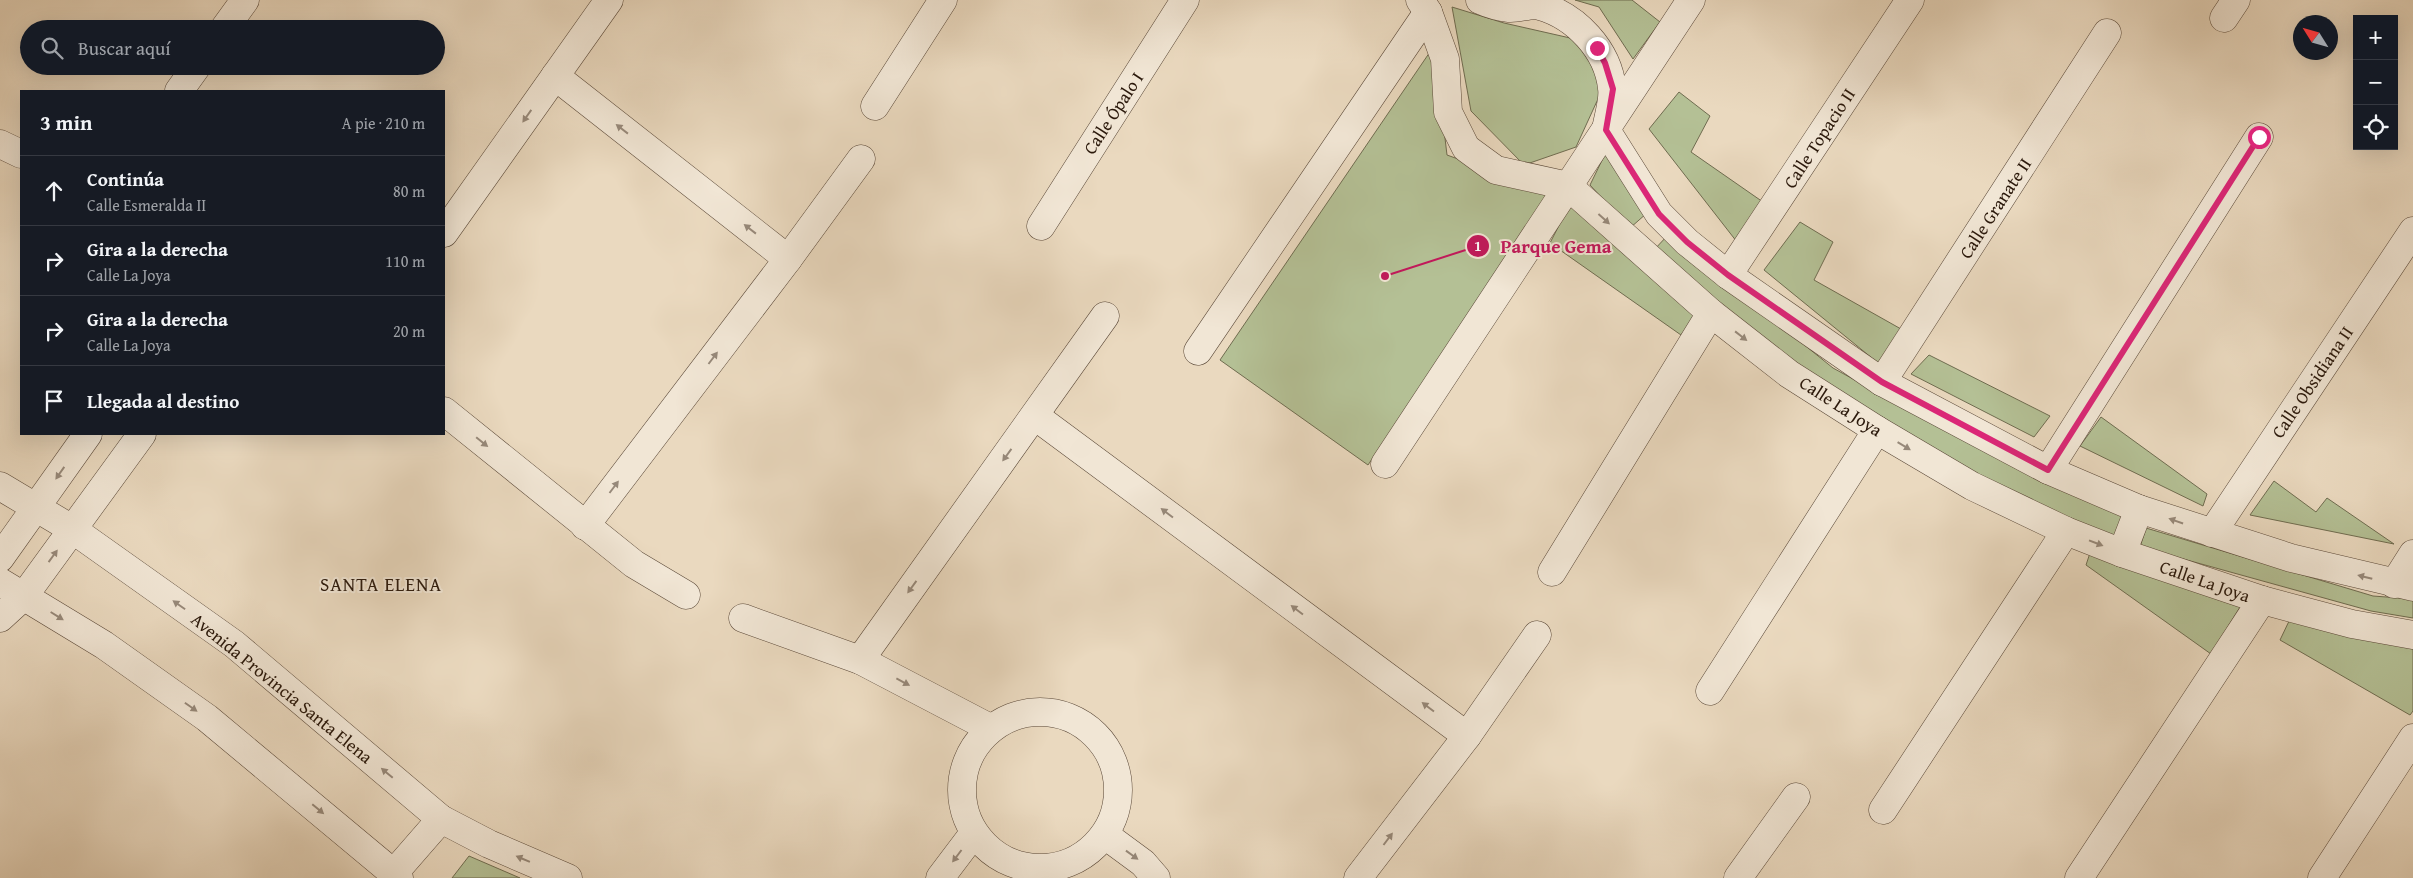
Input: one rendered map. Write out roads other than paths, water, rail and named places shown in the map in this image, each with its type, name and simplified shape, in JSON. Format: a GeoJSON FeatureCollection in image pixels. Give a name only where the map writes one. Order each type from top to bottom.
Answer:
{"type":"FeatureCollection","features":[{"type":"Feature","properties":{"kind":"street"},"geometry":{"type":"LineString","coordinates":[[230,20],[244,0]]}},
{"type":"Feature","properties":{"kind":"street"},"geometry":{"type":"LineString","coordinates":[[445,232],[609,0]]}},
{"type":"Feature","properties":{"kind":"street"},"geometry":{"type":"LineString","coordinates":[[875,106],[943,0]]}},
{"type":"Feature","properties":{"kind":"street","name":"Calle Ópalo I"},"geometry":{"type":"LineString","coordinates":[[1041,226],[1185,0]]}},
{"type":"Feature","properties":{"kind":"street"},"geometry":{"type":"LineString","coordinates":[[1385,464],[1691,0]]}},
{"type":"Feature","properties":{"kind":"street","name":"Calle Topacio II"},"geometry":{"type":"LineString","coordinates":[[1728,275],[1910,0]]}},
{"type":"Feature","properties":{"kind":"street"},"geometry":{"type":"LineString","coordinates":[[1488,2],[1510,8],[1538,5],[1564,16],[1582,29],[1597,48],[1605,63],[1613,89],[1606,130],[1659,214],[1687,242],[1728,275],[1882,382],[2048,470],[2139,509],[2212,534],[2291,558],[2403,585],[2413,554]]}},
{"type":"Feature","properties":{"kind":"street"},"geometry":{"type":"LineString","coordinates":[[1198,351],[1424,6]]}},
{"type":"Feature","properties":{"kind":"street","name":"Calle La Joya"},"geometry":{"type":"LineString","coordinates":[[1424,6],[1445,59],[1448,112],[1466,148],[1496,170],[1568,186],[1711,313],[1790,374],[1877,430],[1972,486],[2066,531],[2122,553],[2262,600],[2352,624],[2413,635]]}},
{"type":"Feature","properties":{"kind":"street","name":"Calle Granate II"},"geometry":{"type":"LineString","coordinates":[[1882,382],[2107,33]]}},
{"type":"Feature","properties":{"kind":"street"},"geometry":{"type":"LineString","coordinates":[[180,90],[191,75]]}},
{"type":"Feature","properties":{"kind":"street"},"geometry":{"type":"LineString","coordinates":[[555,76],[788,259]]}},
{"type":"Feature","properties":{"kind":"street"},"geometry":{"type":"LineString","coordinates":[[2048,470],[2259,137]]}},
{"type":"Feature","properties":{"kind":"street"},"geometry":{"type":"LineString","coordinates":[[0,144],[20,154]]}},
{"type":"Feature","properties":{"kind":"street"},"geometry":{"type":"LineString","coordinates":[[585,526],[788,259],[860,159]]}},
{"type":"Feature","properties":{"kind":"street"},"geometry":{"type":"LineString","coordinates":[[1633,244],[1659,214]]}},
{"type":"Feature","properties":{"kind":"street","name":"Calle Obsidiana II"},"geometry":{"type":"LineString","coordinates":[[2212,534],[2413,231]]}},
{"type":"Feature","properties":{"kind":"street"},"geometry":{"type":"LineString","coordinates":[[1552,572],[1711,313]]}},
{"type":"Feature","properties":{"kind":"street"},"geometry":{"type":"LineString","coordinates":[[860,660],[1105,316]]}},
{"type":"Feature","properties":{"kind":"street"},"geometry":{"type":"LineString","coordinates":[[445,412],[634,564],[686,595]]}},
{"type":"Feature","properties":{"kind":"street"},"geometry":{"type":"LineString","coordinates":[[1035,416],[1467,736]]}},
{"type":"Feature","properties":{"kind":"street"},"geometry":{"type":"LineString","coordinates":[[1710,691],[1877,430]]}},
{"type":"Feature","properties":{"kind":"street"},"geometry":{"type":"LineString","coordinates":[[0,558],[87,435]]}},
{"type":"Feature","properties":{"kind":"street"},"geometry":{"type":"LineString","coordinates":[[0,618],[24,596],[141,435]]}},
{"type":"Feature","properties":{"kind":"street","name":"Avenida Provincia Santa Elena"},"geometry":{"type":"LineString","coordinates":[[0,486],[72,529],[234,644],[442,819],[489,844],[568,878]]}},
{"type":"Feature","properties":{"kind":"street"},"geometry":{"type":"LineString","coordinates":[[2122,553],[2139,509]]}},
{"type":"Feature","properties":{"kind":"street"},"geometry":{"type":"LineString","coordinates":[[1883,810],[2066,531]]}},
{"type":"Feature","properties":{"kind":"street"},"geometry":{"type":"LineString","coordinates":[[0,582],[104,645],[207,718],[397,875],[442,819]]}},
{"type":"Feature","properties":{"kind":"street"},"geometry":{"type":"LineString","coordinates":[[2079,878],[2262,600]]}},
{"type":"Feature","properties":{"kind":"street"},"geometry":{"type":"LineString","coordinates":[[743,618],[860,660],[990,728]]}},
{"type":"Feature","properties":{"kind":"street"},"geometry":{"type":"LineString","coordinates":[[1358,878],[1467,736],[1537,635]]}},
{"type":"Feature","properties":{"kind":"street"},"geometry":{"type":"LineString","coordinates":[[1036,711],[1062,713],[1084,724],[1103,741],[1114,763],[1119,788],[1115,812],[1104,835],[1089,851],[1070,863],[1048,868],[997,869],[987,849],[974,833],[964,812],[961,789],[964,766],[975,745],[990,728],[1012,716],[1020,714],[1036,711]]}},
{"type":"Feature","properties":{"kind":"street"},"geometry":{"type":"LineString","coordinates":[[2322,878],[2413,738]]}},
{"type":"Feature","properties":{"kind":"street"},"geometry":{"type":"LineString","coordinates":[[1738,878],[1796,797]]}},
{"type":"Feature","properties":{"kind":"street"},"geometry":{"type":"LineString","coordinates":[[940,878],[974,833]]}},
{"type":"Feature","properties":{"kind":"street"},"geometry":{"type":"LineString","coordinates":[[1104,835],[1142,863],[1156,878]]}},
{"type":"Feature","properties":{"kind":"place","name":"Parque Gema"},"geometry":{"type":"Point","coordinates":[1385,276]}},
{"type":"Feature","properties":{"kind":"district","name":"SANTA ELENA"},"geometry":{"type":"Point","coordinates":[381,584]}}]}
